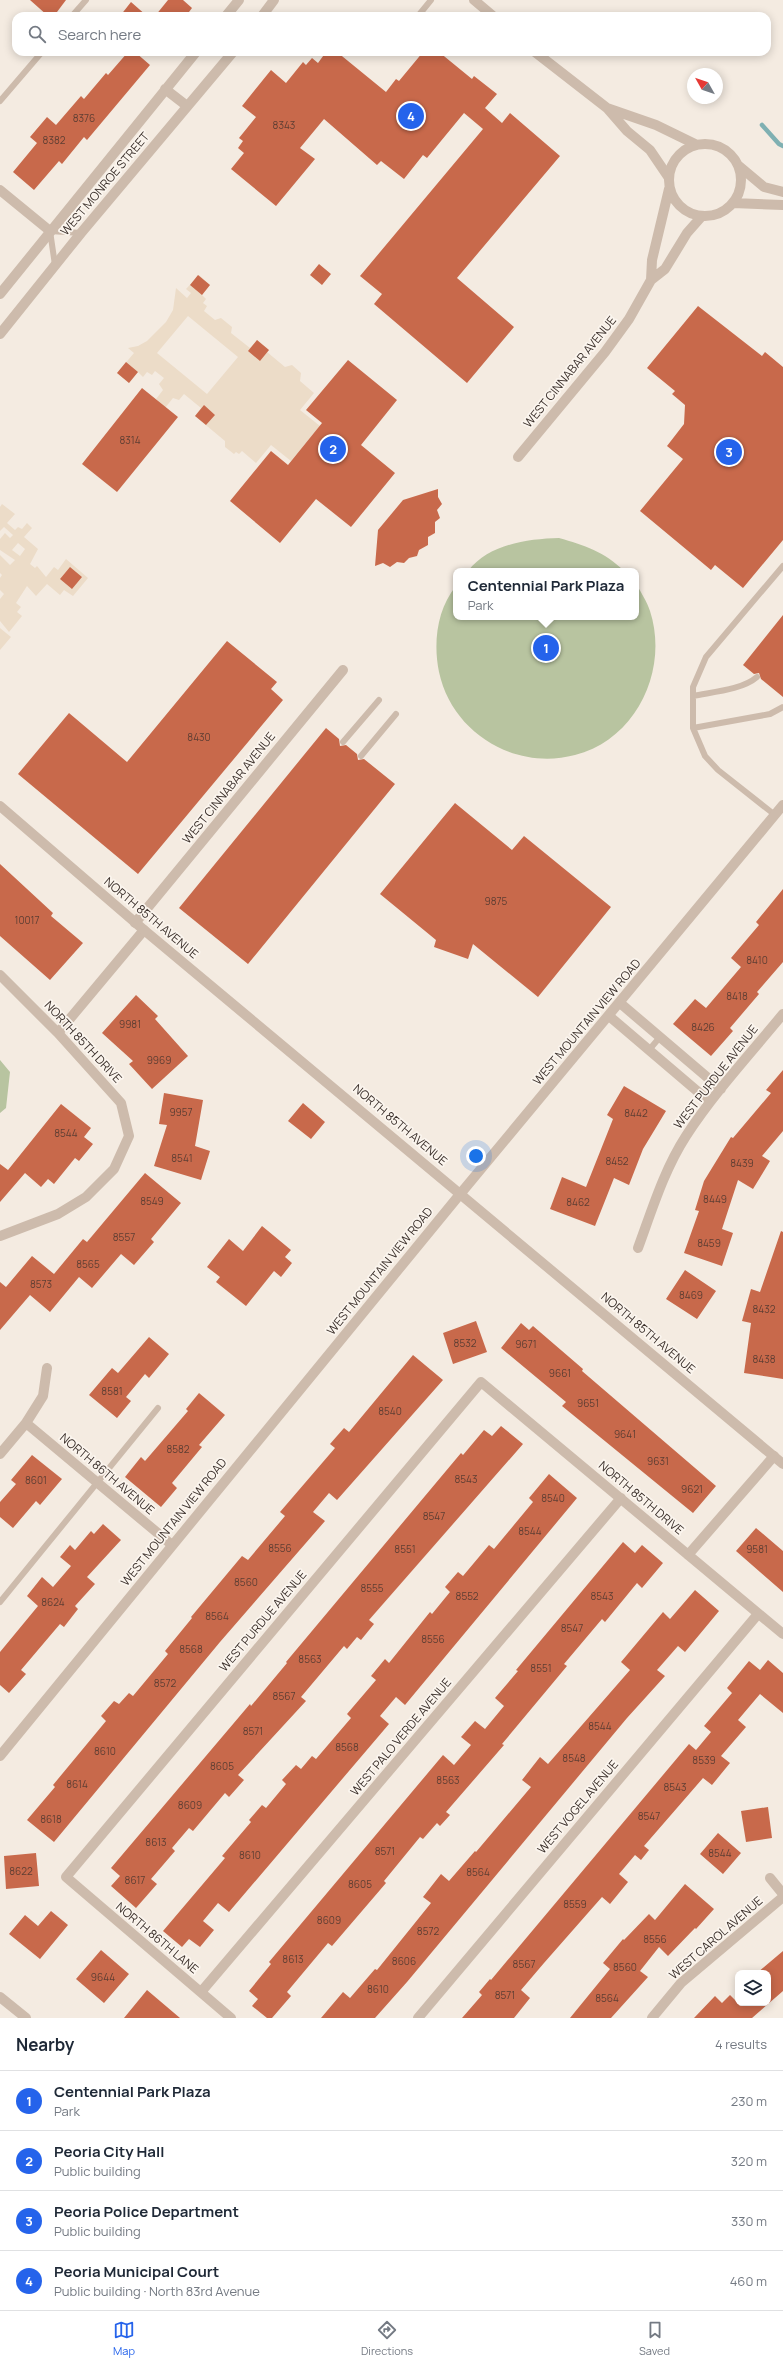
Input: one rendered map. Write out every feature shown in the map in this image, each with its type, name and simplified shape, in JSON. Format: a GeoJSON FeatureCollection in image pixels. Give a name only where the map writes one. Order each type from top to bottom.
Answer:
{"type":"FeatureCollection","features":[{"type":"Feature","properties":{"kind":"street"},"geometry":{"type":"LineString","coordinates":[[229,12],[239,0]]}},
{"type":"Feature","properties":{"kind":"street"},"geometry":{"type":"LineString","coordinates":[[265,12],[274,0]]}},
{"type":"Feature","properties":{"kind":"street"},"geometry":{"type":"LineString","coordinates":[[474,0],[488,12]]}},
{"type":"Feature","properties":{"kind":"street","name":"WEST MONROE STREET"},"geometry":{"type":"LineString","coordinates":[[0,294],[193,56]]}},
{"type":"Feature","properties":{"kind":"street","name":"WEST MONROE STREET"},"geometry":{"type":"LineString","coordinates":[[0,334],[81,233],[230,56]]}},
{"type":"Feature","properties":{"kind":"street"},"geometry":{"type":"LineString","coordinates":[[540,56],[607,108],[627,131],[650,150],[669,182],[673,198],[681,207],[691,214],[702,216],[714,215],[725,211],[733,203],[741,185],[739,166]]}},
{"type":"Feature","properties":{"kind":"street"},"geometry":{"type":"LineString","coordinates":[[166,89],[187,106]]}},
{"type":"Feature","properties":{"kind":"street"},"geometry":{"type":"LineString","coordinates":[[607,108],[656,124],[695,144],[714,144],[733,156],[739,166],[764,187],[783,192]]}},
{"type":"Feature","properties":{"kind":"street"},"geometry":{"type":"LineString","coordinates":[[669,182],[676,159],[683,151],[695,144]]}},
{"type":"Feature","properties":{"kind":"street","name":"WEST CINNABAR AVENUE"},"geometry":{"type":"LineString","coordinates":[[651,280],[652,260],[669,182]]}},
{"type":"Feature","properties":{"kind":"street"},"geometry":{"type":"LineString","coordinates":[[0,190],[50,231]]}},
{"type":"Feature","properties":{"kind":"street"},"geometry":{"type":"LineString","coordinates":[[733,203],[783,205]]}},
{"type":"Feature","properties":{"kind":"street","name":"WEST CINNABAR AVENUE"},"geometry":{"type":"LineString","coordinates":[[518,457],[605,352],[629,319],[651,280],[665,269],[687,233],[702,216]]}},
{"type":"Feature","properties":{"kind":"street","name":"WEST CINNABAR AVENUE"},"geometry":{"type":"LineString","coordinates":[[136,923],[343,670]]}},
{"type":"Feature","properties":{"kind":"street","name":"WEST MOUNTAIN VIEW ROAD"},"geometry":{"type":"LineString","coordinates":[[0,1756],[461,1193],[620,1004],[783,805]]}},
{"type":"Feature","properties":{"kind":"street","name":"NORTH 85TH AVENUE"},"geometry":{"type":"LineString","coordinates":[[0,806],[144,930],[461,1193],[783,1464]]}},
{"type":"Feature","properties":{"kind":"street"},"geometry":{"type":"LineString","coordinates":[[58,1033],[144,930]]}},
{"type":"Feature","properties":{"kind":"street","name":"NORTH 85TH DRIVE"},"geometry":{"type":"LineString","coordinates":[[0,975],[58,1033],[121,1102],[129,1136],[114,1170],[86,1197],[58,1214],[0,1236]]}},
{"type":"Feature","properties":{"kind":"street"},"geometry":{"type":"LineString","coordinates":[[620,1004],[721,1090]]}},
{"type":"Feature","properties":{"kind":"street","name":"WEST PURDUE AVENUE"},"geometry":{"type":"LineString","coordinates":[[638,1248],[666,1173],[685,1137],[710,1102],[783,1014]]}},
{"type":"Feature","properties":{"kind":"street"},"geometry":{"type":"LineString","coordinates":[[609,1016],[710,1102]]}},
{"type":"Feature","properties":{"kind":"street"},"geometry":{"type":"LineString","coordinates":[[0,1454],[26,1423],[43,1396],[47,1368]]}},
{"type":"Feature","properties":{"kind":"street","name":"NORTH 85TH DRIVE"},"geometry":{"type":"LineString","coordinates":[[481,1382],[783,1634]]}},
{"type":"Feature","properties":{"kind":"street","name":"WEST PURDUE AVENUE"},"geometry":{"type":"LineString","coordinates":[[66,1877],[481,1382]]}},
{"type":"Feature","properties":{"kind":"street","name":"NORTH 86TH AVENUE"},"geometry":{"type":"LineString","coordinates":[[26,1423],[172,1545]]}},
{"type":"Feature","properties":{"kind":"street"},"geometry":{"type":"LineString","coordinates":[[688,1555],[774,1456]]}},
{"type":"Feature","properties":{"kind":"street","name":"WEST PALO VERDE AVENUE"},"geometry":{"type":"LineString","coordinates":[[202,1992],[621,1498]]}},
{"type":"Feature","properties":{"kind":"street","name":"WEST VOGEL AVENUE"},"geometry":{"type":"LineString","coordinates":[[418,2018],[758,1614]]}},
{"type":"Feature","properties":{"kind":"street","name":"NORTH 86TH LANE"},"geometry":{"type":"LineString","coordinates":[[66,1877],[232,2018]]}},
{"type":"Feature","properties":{"kind":"street"},"geometry":{"type":"LineString","coordinates":[[770,1878],[783,1894]]}},
{"type":"Feature","properties":{"kind":"street","name":"WEST CAROL AVENUE"},"geometry":{"type":"LineString","coordinates":[[652,2018],[681,1983],[783,1897]]}},
{"type":"Feature","properties":{"kind":"street"},"geometry":{"type":"LineString","coordinates":[[0,1997],[26,2018]]}},
{"type":"Feature","properties":{"kind":"lane"},"geometry":{"type":"LineString","coordinates":[[76,12],[86,0]]}},
{"type":"Feature","properties":{"kind":"lane"},"geometry":{"type":"LineString","coordinates":[[421,12],[431,0]]}},
{"type":"Feature","properties":{"kind":"lane"},"geometry":{"type":"LineString","coordinates":[[0,101],[39,56]]}},
{"type":"Feature","properties":{"kind":"lane"},"geometry":{"type":"LineString","coordinates":[[55,265],[50,231],[81,233]]}},
{"type":"Feature","properties":{"kind":"lane"},"geometry":{"type":"LineString","coordinates":[[775,815],[718,770],[705,756],[693,728],[693,687],[706,657],[783,566]]}},
{"type":"Feature","properties":{"kind":"lane"},"geometry":{"type":"LineString","coordinates":[[693,696],[738,686],[753,681],[757,677]]}},
{"type":"Feature","properties":{"kind":"lane"},"geometry":{"type":"LineString","coordinates":[[343,742],[379,700]]}},
{"type":"Feature","properties":{"kind":"lane"},"geometry":{"type":"LineString","coordinates":[[693,728],[770,714],[783,707]]}},
{"type":"Feature","properties":{"kind":"lane"},"geometry":{"type":"LineString","coordinates":[[361,756],[396,714]]}},
{"type":"Feature","properties":{"kind":"lane"},"geometry":{"type":"LineString","coordinates":[[649,1050],[660,1037]]}},
{"type":"Feature","properties":{"kind":"lane"},"geometry":{"type":"LineString","coordinates":[[0,1602],[158,1408]]}},
{"type":"Feature","properties":{"kind":"green space"},"geometry":{"type":"Polygon","coordinates":[[[559,538],[577,543],[602,554],[621,568],[471,568],[477,562],[498,549],[509,545],[534,540],[559,538]]]}},
{"type":"Feature","properties":{"kind":"green space"},"geometry":{"type":"Polygon","coordinates":[[[639,589],[650,611],[655,633],[655,656],[651,678],[643,699],[631,718],[616,734],[597,747],[575,755],[552,759],[530,757],[509,752],[489,742],[472,729],[457,713],[446,694],[439,672],[436,650],[438,627],[444,605],[453,590],[453,620],[639,620],[639,589]]]}},
{"type":"Feature","properties":{"kind":"green space"},"geometry":{"type":"Polygon","coordinates":[[[0,1060],[10,1072],[6,1108],[0,1113],[0,1060]]]}},
{"type":"Feature","properties":{"kind":"shaded area"},"geometry":{"type":"Polygon","coordinates":[[[199,275],[210,285],[202,295],[206,299],[203,303],[207,306],[204,311],[215,320],[221,318],[232,327],[231,333],[250,348],[257,340],[269,350],[267,352],[285,367],[292,365],[301,373],[300,381],[314,393],[300,410],[320,426],[291,461],[271,445],[256,463],[242,451],[239,454],[236,452],[234,454],[225,447],[225,441],[195,416],[201,408],[184,394],[179,400],[173,398],[165,408],[156,399],[163,390],[159,384],[164,378],[155,371],[152,375],[147,372],[143,377],[138,372],[129,383],[117,373],[134,353],[128,348],[138,346],[147,341],[166,322],[173,310],[176,288],[187,298],[191,293],[186,289],[199,275]],[[188,316],[157,353],[207,394],[238,357],[188,316]]]}},
{"type":"Feature","properties":{"kind":"shaded area"},"geometry":{"type":"Polygon","coordinates":[[[2,504],[15,514],[7,523],[15,530],[18,527],[22,529],[27,523],[32,528],[24,537],[38,549],[30,564],[35,568],[37,566],[46,577],[54,567],[58,570],[66,559],[88,578],[73,596],[64,590],[60,595],[47,584],[36,596],[27,586],[16,603],[21,607],[17,612],[22,616],[9,632],[0,621],[0,599],[4,594],[0,590],[0,578],[2,575],[0,573],[0,555],[10,565],[15,560],[0,550],[0,539],[5,533],[10,538],[13,535],[4,527],[0,531],[0,507],[2,504]],[[18,543],[12,550],[20,556],[25,549],[18,543]]]}},
{"type":"Feature","properties":{"kind":"shaded area"},"geometry":{"type":"Polygon","coordinates":[[[0,628],[11,637],[0,650],[0,628]]]}},
{"type":"Feature","properties":{"kind":"building"},"geometry":{"type":"Polygon","coordinates":[[[30,0],[66,0],[57,12],[44,12],[30,0]]]}},
{"type":"Feature","properties":{"kind":"building"},"geometry":{"type":"Polygon","coordinates":[[[168,0],[183,0],[192,8],[189,12],[158,12],[168,0]]]}},
{"type":"Feature","properties":{"kind":"building"},"geometry":{"type":"Polygon","coordinates":[[[131,2],[142,12],[123,12],[131,2]]]}},
{"type":"Feature","properties":{"kind":"building"},"geometry":{"type":"Polygon","coordinates":[[[125,56],[140,56],[150,65],[87,140],[84,137],[62,164],[59,161],[34,190],[13,172],[37,143],[30,137],[47,117],[56,125],[81,96],[84,99],[106,73],[108,75],[125,56]]]}},
{"type":"Feature","properties":{"kind":"building"},"geometry":{"type":"Polygon","coordinates":[[[323,56],[342,56],[386,92],[396,79],[399,81],[420,56],[444,56],[472,79],[474,76],[497,94],[485,108],[502,123],[510,113],[560,156],[457,278],[514,327],[467,383],[374,304],[382,294],[360,276],[483,129],[464,113],[427,158],[423,155],[404,179],[381,161],[377,165],[324,119],[300,148],[315,159],[276,206],[231,169],[244,153],[238,148],[243,141],[239,138],[256,117],[242,106],[271,70],[286,83],[303,62],[306,65],[312,58],[318,63],[323,56]]]}},
{"type":"Feature","properties":{"kind":"building"},"geometry":{"type":"Polygon","coordinates":[[[319,264],[331,274],[322,285],[310,275],[319,264]]]}},
{"type":"Feature","properties":{"kind":"building"},"geometry":{"type":"Polygon","coordinates":[[[198,275],[210,285],[202,295],[190,285],[198,275]]]}},
{"type":"Feature","properties":{"kind":"building"},"geometry":{"type":"Polygon","coordinates":[[[698,306],[762,356],[765,352],[783,367],[783,540],[743,588],[715,565],[711,570],[640,511],[683,459],[667,446],[684,424],[685,405],[672,394],[675,391],[647,368],[698,306]]]}},
{"type":"Feature","properties":{"kind":"building"},"geometry":{"type":"Polygon","coordinates":[[[257,340],[269,350],[260,361],[248,351],[257,340]]]}},
{"type":"Feature","properties":{"kind":"building"},"geometry":{"type":"Polygon","coordinates":[[[348,360],[397,400],[361,445],[395,473],[351,527],[316,499],[280,543],[230,501],[271,451],[288,465],[322,423],[306,410],[348,360]]]}},
{"type":"Feature","properties":{"kind":"building"},"geometry":{"type":"Polygon","coordinates":[[[126,362],[138,372],[129,383],[117,373],[126,362]]]}},
{"type":"Feature","properties":{"kind":"building"},"geometry":{"type":"Polygon","coordinates":[[[142,388],[178,417],[117,492],[82,464],[142,388]]]}},
{"type":"Feature","properties":{"kind":"building"},"geometry":{"type":"Polygon","coordinates":[[[204,405],[215,415],[206,425],[195,416],[204,405]]]}},
{"type":"Feature","properties":{"kind":"building"},"geometry":{"type":"Polygon","coordinates":[[[438,489],[438,497],[442,504],[437,510],[440,518],[435,522],[435,533],[428,537],[428,545],[419,550],[417,556],[409,558],[404,563],[397,562],[390,567],[383,563],[375,566],[378,530],[403,500],[438,489]]]}},
{"type":"Feature","properties":{"kind":"building"},"geometry":{"type":"Polygon","coordinates":[[[70,567],[82,577],[72,589],[60,579],[70,567]]]}},
{"type":"Feature","properties":{"kind":"building"},"geometry":{"type":"Polygon","coordinates":[[[783,615],[783,697],[761,679],[759,673],[754,674],[743,665],[783,615]]]}},
{"type":"Feature","properties":{"kind":"building"},"geometry":{"type":"Polygon","coordinates":[[[227,641],[277,682],[271,689],[283,700],[138,874],[18,774],[69,713],[127,762],[227,641]]]}},
{"type":"Feature","properties":{"kind":"building"},"geometry":{"type":"Polygon","coordinates":[[[326,728],[339,739],[340,746],[346,745],[357,754],[358,760],[364,759],[395,784],[248,964],[179,908],[326,728]]]}},
{"type":"Feature","properties":{"kind":"building"},"geometry":{"type":"Polygon","coordinates":[[[455,803],[512,850],[524,836],[611,907],[538,997],[473,944],[468,959],[434,947],[436,940],[380,894],[455,803]]]}},
{"type":"Feature","properties":{"kind":"building"},"geometry":{"type":"Polygon","coordinates":[[[0,864],[53,913],[51,916],[83,943],[50,980],[0,936],[0,864]]]}},
{"type":"Feature","properties":{"kind":"building"},"geometry":{"type":"Polygon","coordinates":[[[783,889],[783,962],[757,992],[759,994],[730,1028],[733,1031],[711,1056],[673,1024],[695,999],[706,1008],[741,967],[731,958],[759,925],[756,922],[783,889]]]}},
{"type":"Feature","properties":{"kind":"building"},"geometry":{"type":"Polygon","coordinates":[[[136,995],[158,1016],[155,1019],[188,1056],[152,1089],[129,1064],[133,1061],[102,1033],[136,995]]]}},
{"type":"Feature","properties":{"kind":"building"},"geometry":{"type":"Polygon","coordinates":[[[783,1070],[783,1131],[762,1156],[770,1161],[753,1189],[738,1180],[722,1229],[733,1233],[722,1266],[684,1253],[699,1211],[695,1210],[704,1181],[731,1137],[733,1138],[771,1093],[766,1090],[783,1070]]]}},
{"type":"Feature","properties":{"kind":"building"},"geometry":{"type":"Polygon","coordinates":[[[624,1086],[666,1111],[643,1149],[629,1185],[614,1178],[595,1226],[550,1209],[562,1177],[586,1187],[613,1119],[607,1115],[624,1086]]]}},
{"type":"Feature","properties":{"kind":"building"},"geometry":{"type":"Polygon","coordinates":[[[164,1093],[203,1100],[195,1146],[210,1151],[201,1180],[154,1166],[167,1125],[159,1124],[164,1093]]]}},
{"type":"Feature","properties":{"kind":"building"},"geometry":{"type":"Polygon","coordinates":[[[303,1103],[325,1122],[311,1139],[288,1121],[303,1103]]]}},
{"type":"Feature","properties":{"kind":"building"},"geometry":{"type":"Polygon","coordinates":[[[61,1104],[91,1128],[84,1137],[93,1144],[79,1161],[75,1158],[54,1184],[48,1179],[41,1187],[25,1173],[0,1202],[0,1164],[8,1170],[61,1104]]]}},
{"type":"Feature","properties":{"kind":"building"},"geometry":{"type":"Polygon","coordinates":[[[145,1173],[181,1203],[151,1239],[154,1242],[134,1265],[121,1254],[92,1288],[79,1277],[50,1312],[30,1295],[0,1330],[0,1282],[6,1287],[32,1256],[54,1274],[83,1239],[87,1242],[145,1173]]]}},
{"type":"Feature","properties":{"kind":"building"},"geometry":{"type":"Polygon","coordinates":[[[262,1226],[291,1250],[285,1257],[292,1263],[281,1277],[274,1271],[246,1306],[216,1282],[220,1277],[207,1267],[229,1239],[243,1251],[262,1226]]]}},
{"type":"Feature","properties":{"kind":"building"},"geometry":{"type":"Polygon","coordinates":[[[781,1231],[783,1232],[783,1379],[744,1373],[751,1323],[742,1321],[751,1289],[760,1292],[781,1231]]]}},
{"type":"Feature","properties":{"kind":"building"},"geometry":{"type":"Polygon","coordinates":[[[685,1270],[716,1291],[697,1319],[666,1299],[685,1270]]]}},
{"type":"Feature","properties":{"kind":"building"},"geometry":{"type":"Polygon","coordinates":[[[476,1321],[487,1352],[453,1364],[443,1333],[476,1321]]]}},
{"type":"Feature","properties":{"kind":"building"},"geometry":{"type":"Polygon","coordinates":[[[521,1323],[529,1330],[533,1326],[583,1369],[582,1371],[716,1486],[693,1513],[562,1406],[566,1402],[501,1348],[521,1323]]]}},
{"type":"Feature","properties":{"kind":"building"},"geometry":{"type":"Polygon","coordinates":[[[149,1337],[169,1354],[149,1378],[145,1374],[126,1397],[131,1401],[117,1418],[89,1395],[112,1368],[118,1373],[149,1337]]]}},
{"type":"Feature","properties":{"kind":"building"},"geometry":{"type":"Polygon","coordinates":[[[413,1355],[443,1380],[337,1500],[329,1493],[313,1512],[325,1521],[220,1642],[54,1842],[27,1820],[55,1787],[53,1785],[106,1721],[101,1716],[114,1701],[119,1704],[129,1693],[133,1696],[168,1654],[165,1651],[192,1618],[191,1617],[242,1556],[248,1560],[285,1516],[280,1512],[335,1448],[330,1444],[344,1428],[349,1432],[413,1355]]]}},
{"type":"Feature","properties":{"kind":"building"},"geometry":{"type":"Polygon","coordinates":[[[199,1393],[225,1415],[199,1445],[202,1447],[172,1483],[177,1488],[161,1507],[125,1477],[141,1457],[145,1461],[188,1411],[186,1409],[199,1393]]]}},
{"type":"Feature","properties":{"kind":"building"},"geometry":{"type":"Polygon","coordinates":[[[501,1426],[523,1444],[369,1620],[374,1624],[361,1640],[357,1637],[347,1649],[344,1646],[301,1697],[306,1701],[238,1775],[244,1780],[229,1797],[225,1793],[193,1831],[189,1828],[172,1848],[175,1851],[151,1879],[157,1884],[136,1908],[111,1886],[120,1876],[111,1868],[250,1704],[251,1706],[461,1453],[463,1455],[484,1430],[492,1436],[501,1426]]]}},
{"type":"Feature","properties":{"kind":"building"},"geometry":{"type":"Polygon","coordinates":[[[32,1455],[62,1479],[40,1505],[36,1501],[13,1528],[0,1517],[0,1502],[16,1484],[11,1480],[32,1455]]]}},
{"type":"Feature","properties":{"kind":"building"},"geometry":{"type":"Polygon","coordinates":[[[549,1474],[577,1498],[405,1705],[396,1697],[380,1716],[389,1724],[229,1912],[218,1903],[203,1921],[214,1930],[200,1947],[189,1939],[182,1947],[163,1931],[225,1858],[222,1856],[251,1822],[249,1820],[262,1805],[266,1808],[286,1784],[282,1780],[296,1765],[301,1769],[312,1756],[316,1759],[351,1718],[347,1714],[376,1680],[371,1676],[385,1659],[389,1663],[430,1612],[432,1614],[450,1592],[445,1587],[458,1572],[463,1576],[489,1545],[494,1549],[533,1502],[529,1498],[549,1474]]]}},
{"type":"Feature","properties":{"kind":"building"},"geometry":{"type":"Polygon","coordinates":[[[103,1524],[121,1540],[87,1577],[95,1584],[75,1606],[78,1609],[64,1627],[60,1624],[21,1670],[26,1674],[9,1693],[0,1685],[0,1652],[38,1606],[27,1596],[42,1577],[53,1587],[71,1566],[60,1557],[70,1545],[75,1550],[91,1531],[94,1534],[103,1524]]]}},
{"type":"Feature","properties":{"kind":"building"},"geometry":{"type":"Polygon","coordinates":[[[756,1528],[783,1551],[783,1592],[736,1551],[756,1528]]]}},
{"type":"Feature","properties":{"kind":"building"},"geometry":{"type":"Polygon","coordinates":[[[623,1542],[635,1553],[642,1545],[663,1563],[642,1588],[637,1583],[605,1622],[602,1619],[564,1664],[567,1666],[502,1744],[504,1745],[446,1812],[450,1815],[440,1826],[437,1823],[423,1839],[420,1837],[384,1881],[386,1883],[332,1946],[328,1943],[287,1992],[291,1996],[272,2018],[267,2018],[252,2006],[258,1999],[249,1991],[271,1964],[269,1962],[443,1755],[454,1765],[471,1745],[461,1737],[475,1721],[485,1729],[504,1706],[495,1698],[518,1671],[516,1670],[623,1542]]]}},
{"type":"Feature","properties":{"kind":"building"},"geometry":{"type":"Polygon","coordinates":[[[695,1590],[719,1611],[685,1652],[678,1646],[657,1670],[665,1676],[627,1718],[407,1982],[375,2018],[321,2018],[343,1992],[350,1998],[375,1969],[377,1970],[431,1903],[423,1897],[441,1874],[449,1881],[475,1851],[476,1852],[531,1787],[522,1780],[540,1757],[548,1764],[630,1670],[621,1662],[663,1612],[670,1619],[695,1590]]]}},
{"type":"Feature","properties":{"kind":"building"},"geometry":{"type":"Polygon","coordinates":[[[768,1660],[783,1673],[783,1713],[760,1694],[738,1720],[746,1727],[721,1756],[730,1763],[712,1785],[703,1778],[644,1846],[649,1850],[641,1860],[635,1855],[619,1874],[628,1882],[610,1904],[602,1897],[521,1990],[530,1998],[514,2018],[462,2018],[482,1995],[479,1992],[490,1979],[491,1980],[689,1744],[696,1750],[711,1732],[704,1726],[732,1693],[727,1688],[749,1661],[760,1670],[768,1660]]]}},
{"type":"Feature","properties":{"kind":"building"},"geometry":{"type":"Polygon","coordinates":[[[768,1807],[772,1838],[746,1842],[741,1811],[768,1807]]]}},
{"type":"Feature","properties":{"kind":"building"},"geometry":{"type":"Polygon","coordinates":[[[718,1833],[741,1853],[723,1874],[700,1854],[718,1833]]]}},
{"type":"Feature","properties":{"kind":"building"},"geometry":{"type":"Polygon","coordinates":[[[36,1853],[39,1886],[6,1889],[4,1856],[36,1853]]]}},
{"type":"Feature","properties":{"kind":"building"},"geometry":{"type":"Polygon","coordinates":[[[685,1884],[714,1909],[668,1956],[659,1947],[640,1971],[648,1977],[611,2018],[570,2018],[610,1969],[603,1963],[623,1939],[624,1940],[649,1914],[655,1920],[685,1884]]]}},
{"type":"Feature","properties":{"kind":"building"},"geometry":{"type":"Polygon","coordinates":[[[51,1911],[68,1925],[40,1959],[9,1934],[25,1915],[38,1926],[51,1911]]]}},
{"type":"Feature","properties":{"kind":"building"},"geometry":{"type":"Polygon","coordinates":[[[101,1950],[129,1974],[104,2003],[76,1979],[101,1950]]]}},
{"type":"Feature","properties":{"kind":"building"},"geometry":{"type":"Polygon","coordinates":[[[783,1951],[783,1991],[771,2001],[771,1970],[761,1970],[783,1951]]]}},
{"type":"Feature","properties":{"kind":"building"},"geometry":{"type":"Polygon","coordinates":[[[147,1990],[180,2018],[124,2018],[147,1990]]]}},
{"type":"Feature","properties":{"kind":"building"},"geometry":{"type":"Polygon","coordinates":[[[730,1995],[735,2000],[735,2006],[766,2006],[752,2018],[694,2018],[715,1996],[722,2003],[730,1995]]]}},
{"type":"Feature","properties":{"kind":"waterway"},"geometry":{"type":"LineString","coordinates":[[762,125],[779,144],[783,146]]}},
{"type":"Feature","properties":{"kind":"place","name":"Peoria Municipal Court"},"geometry":{"type":"Point","coordinates":[411,116]}},
{"type":"Feature","properties":{"kind":"place","name":"Peoria City Hall"},"geometry":{"type":"Point","coordinates":[333,449]}},
{"type":"Feature","properties":{"kind":"place","name":"Peoria Police Department"},"geometry":{"type":"Point","coordinates":[729,452]}},
{"type":"Feature","properties":{"kind":"place","name":"Centennial Park Plaza"},"geometry":{"type":"Point","coordinates":[546,648]}}]}
